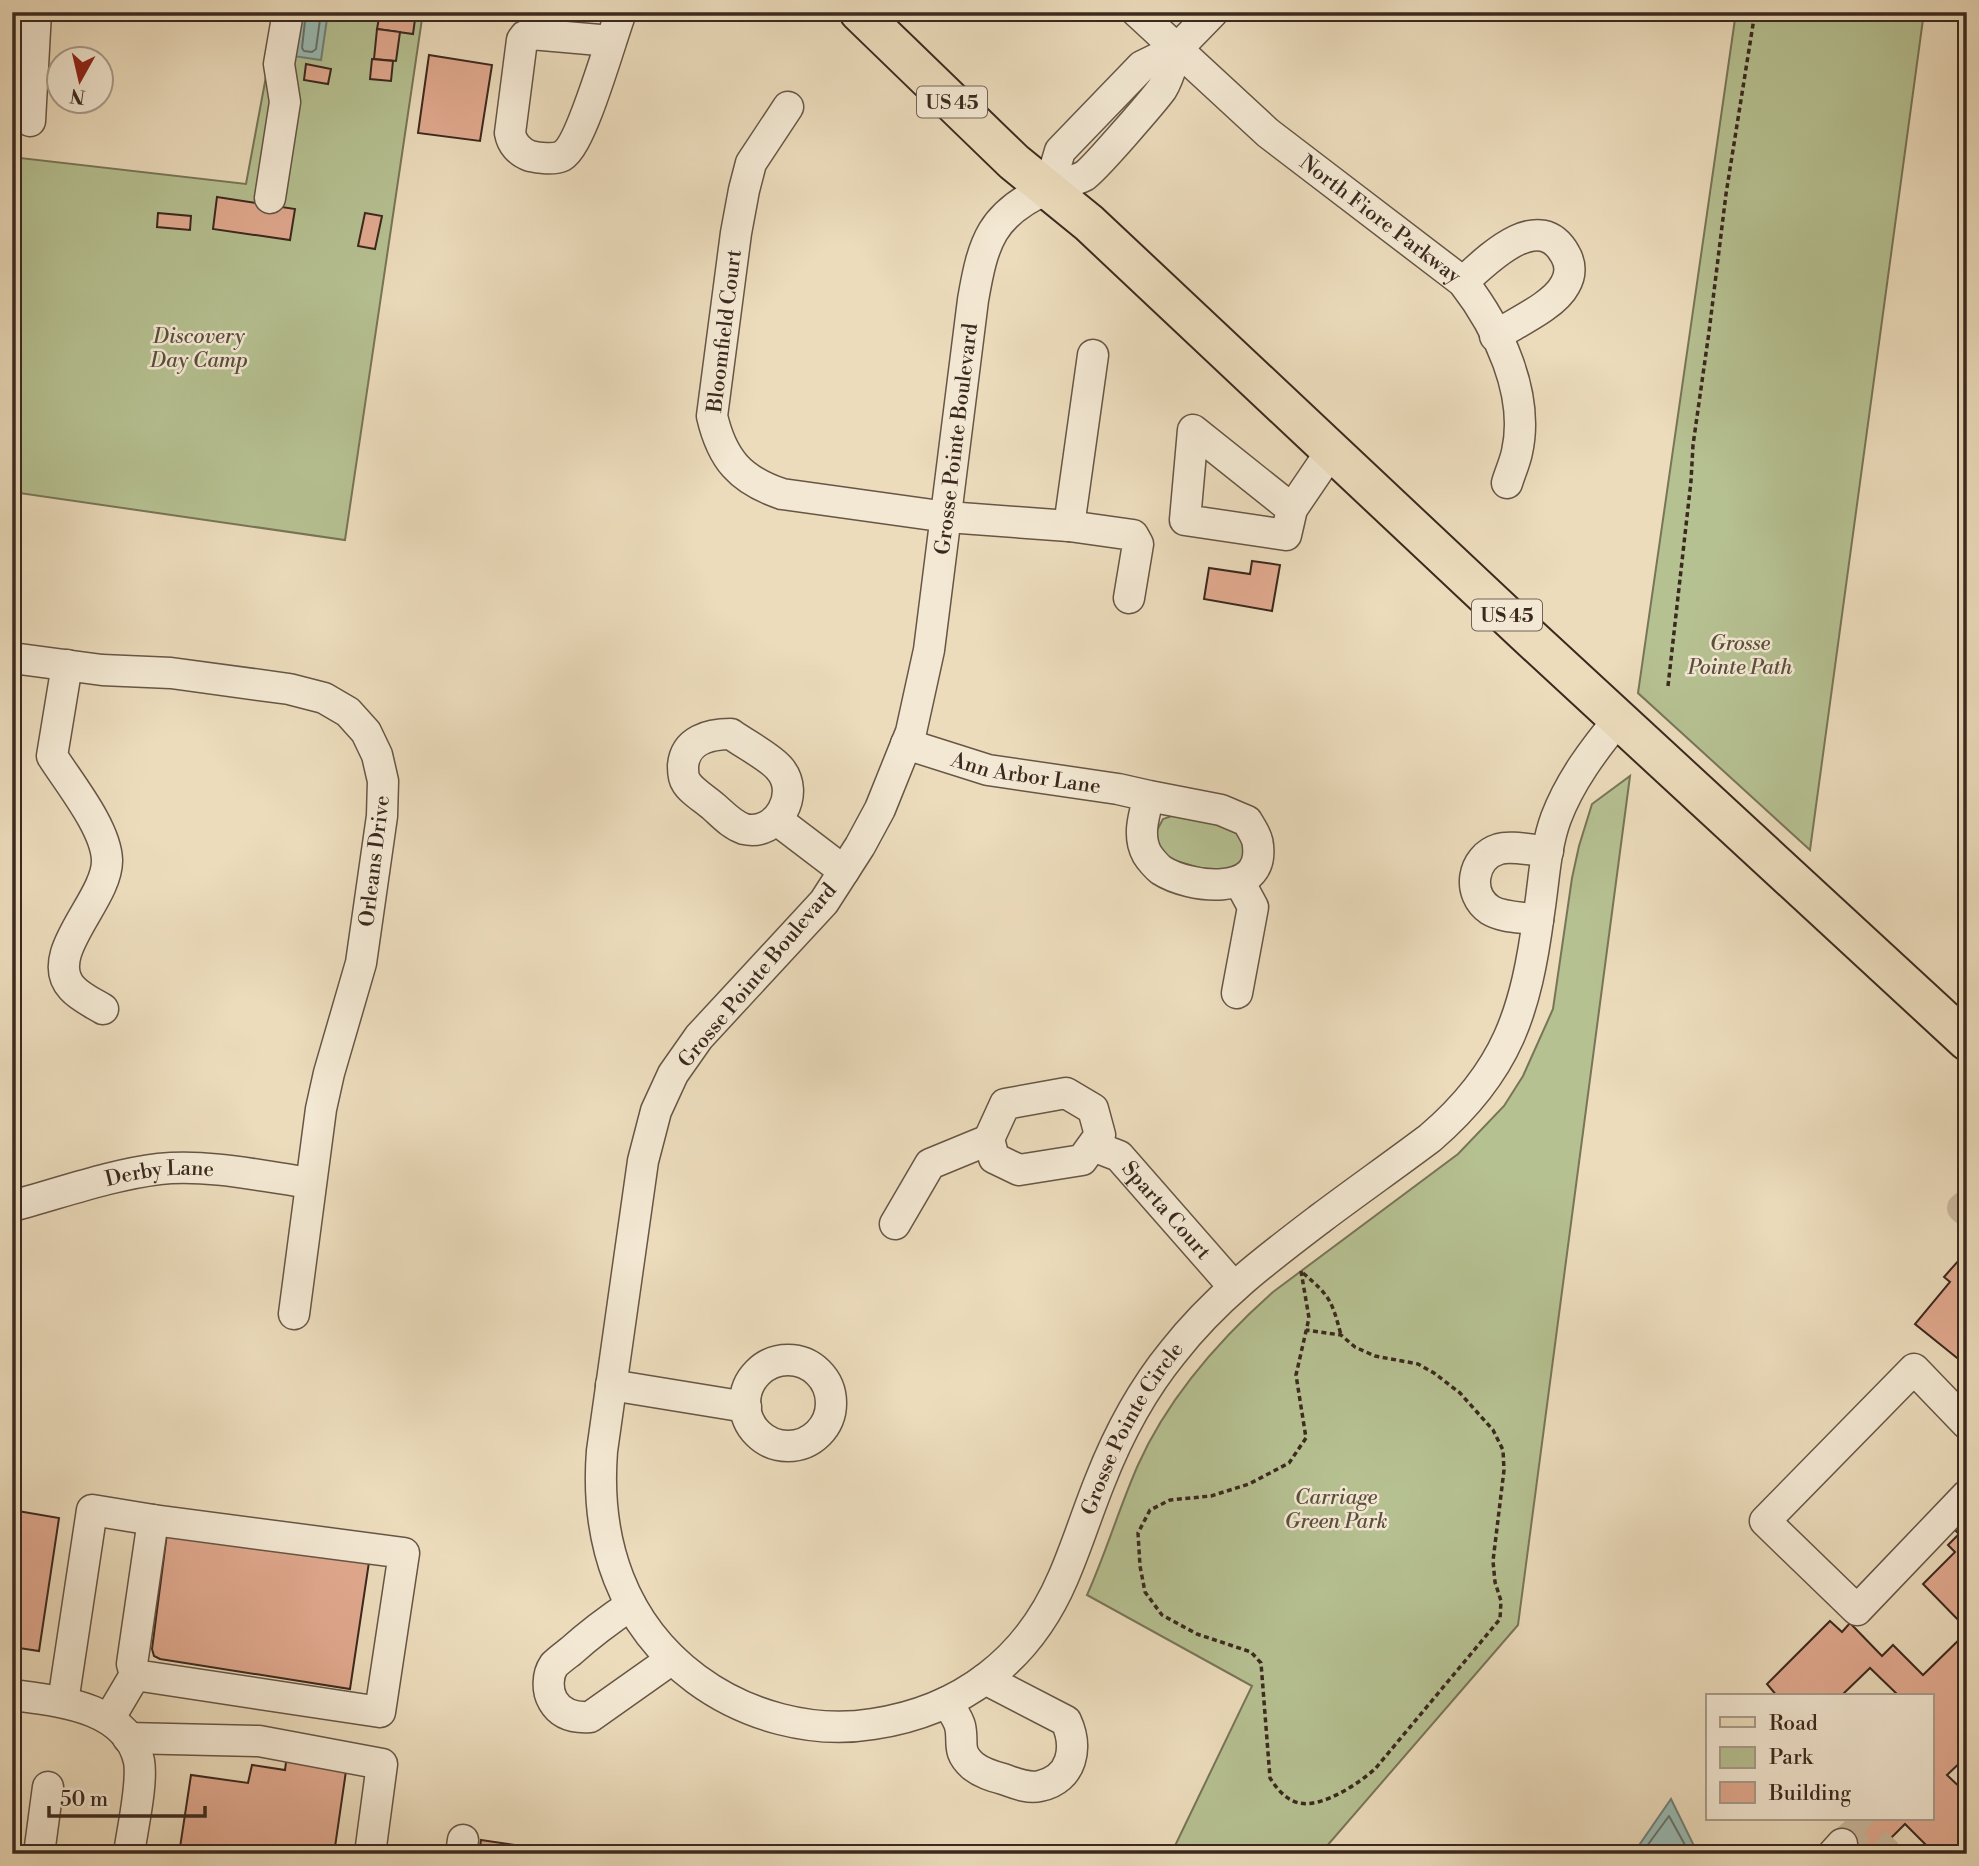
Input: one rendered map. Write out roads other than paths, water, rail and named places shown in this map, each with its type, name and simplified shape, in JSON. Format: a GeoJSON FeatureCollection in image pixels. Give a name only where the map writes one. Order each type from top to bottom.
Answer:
{"type":"FeatureCollection","features":[{"type":"Feature","properties":{"kind":"main road","name":"US 45"},"geometry":{"type":"LineString","coordinates":[[859,12],[1014,162],[1049,188],[1967,1041]]}},
{"type":"Feature","properties":{"kind":"street"},"geometry":{"type":"LineString","coordinates":[[30,121],[36,12]]}},
{"type":"Feature","properties":{"kind":"street"},"geometry":{"type":"LineString","coordinates":[[270,198],[285,102],[279,64],[288,12]]}},
{"type":"Feature","properties":{"kind":"street"},"geometry":{"type":"LineString","coordinates":[[611,41],[531,34],[525,36],[522,40],[510,133],[517,149],[530,156],[548,159],[562,156],[568,149],[582,124],[611,41],[621,12]]}},
{"type":"Feature","properties":{"kind":"street","name":"North Fiore Parkway"},"geometry":{"type":"LineString","coordinates":[[1137,12],[1277,141],[1463,282],[1485,314],[1510,370],[1517,396],[1520,423],[1518,450],[1507,483]]}},
{"type":"Feature","properties":{"kind":"street"},"geometry":{"type":"LineString","coordinates":[[1049,188],[1060,151],[1142,66],[1177,49],[1213,12]]}},
{"type":"Feature","properties":{"kind":"street","name":"Bloomfield Court"},"geometry":{"type":"LineString","coordinates":[[788,107],[751,163],[736,233],[712,416],[718,441],[733,466],[760,486],[782,494],[947,517],[1069,526],[1136,537],[1138,544],[1129,598]]}},
{"type":"Feature","properties":{"kind":"street","name":"Grosse Pointe Boulevard"},"geometry":{"type":"LineString","coordinates":[[639,1617],[615,1570],[604,1534],[599,1483],[643,1161],[656,1111],[673,1074],[699,1037],[824,902],[880,809],[906,744],[929,650],[979,263],[995,226],[1013,208],[1049,188]]}},
{"type":"Feature","properties":{"kind":"street"},"geometry":{"type":"LineString","coordinates":[[1463,282],[1519,237],[1531,235],[1549,238],[1558,244],[1567,257],[1570,269],[1565,285],[1554,299],[1495,336]]}},
{"type":"Feature","properties":{"kind":"street"},"geometry":{"type":"LineString","coordinates":[[1069,526],[1094,355]]}},
{"type":"Feature","properties":{"kind":"street"},"geometry":{"type":"LineString","coordinates":[[1292,509],[1332,450]]}},
{"type":"Feature","properties":{"kind":"street","name":"Orleans Drive"},"geometry":{"type":"LineString","coordinates":[[12,658],[66,666],[171,673],[289,689],[324,698],[348,712],[366,732],[377,755],[383,781],[382,816],[361,963],[329,1073],[310,1183],[294,1314]]}},
{"type":"Feature","properties":{"kind":"street"},"geometry":{"type":"LineString","coordinates":[[66,666],[52,756],[100,834],[107,859],[105,880],[66,950],[64,974],[74,990],[103,1010]]}},
{"type":"Feature","properties":{"kind":"street","name":"Grosse Pointe Circle"},"geometry":{"type":"LineString","coordinates":[[639,1617],[672,1659],[706,1687],[757,1713],[830,1727],[874,1724],[919,1714],[947,1702],[1004,1666],[1034,1630],[1064,1577],[1116,1443],[1150,1382],[1197,1323],[1233,1286],[1430,1138],[1453,1118],[1474,1094],[1508,1041],[1522,1005],[1531,970],[1548,851],[1556,819],[1570,788],[1599,743],[1619,719]]}},
{"type":"Feature","properties":{"kind":"street","name":"Ann Arbor Lane"},"geometry":{"type":"LineString","coordinates":[[906,744],[988,771],[1118,789],[1221,810],[1247,821],[1258,845],[1255,866],[1244,880],[1239,881]]}},
{"type":"Feature","properties":{"kind":"street"},"geometry":{"type":"LineString","coordinates":[[1149,796],[1141,829],[1146,852],[1160,870],[1201,883],[1222,886],[1239,881],[1253,908],[1237,993]]}},
{"type":"Feature","properties":{"kind":"street"},"geometry":{"type":"LineString","coordinates":[[777,820],[844,871]]}},
{"type":"Feature","properties":{"kind":"street"},"geometry":{"type":"LineString","coordinates":[[1538,920],[1490,910],[1476,892],[1474,881],[1481,860],[1500,848],[1548,851]]}},
{"type":"Feature","properties":{"kind":"street"},"geometry":{"type":"LineString","coordinates":[[1066,1093],[1093,1109],[1100,1135],[1093,1146],[1082,1160],[1019,1170],[994,1158],[989,1139],[1005,1104],[1066,1093]]}},
{"type":"Feature","properties":{"kind":"street"},"geometry":{"type":"LineString","coordinates":[[895,1224],[930,1164],[981,1143],[990,1144]]}},
{"type":"Feature","properties":{"kind":"street","name":"Sparta Court"},"geometry":{"type":"LineString","coordinates":[[1093,1146],[1119,1156],[1233,1286]]}},
{"type":"Feature","properties":{"kind":"street","name":"Derby Lane"},"geometry":{"type":"LineString","coordinates":[[12,1206],[129,1174],[161,1169],[226,1171],[310,1183]]}},
{"type":"Feature","properties":{"kind":"street"},"geometry":{"type":"LineString","coordinates":[[1967,1423],[1914,1369],[1765,1521],[1857,1610],[1967,1495]]}},
{"type":"Feature","properties":{"kind":"street"},"geometry":{"type":"LineString","coordinates":[[611,1385],[746,1407]]}},
{"type":"Feature","properties":{"kind":"street"},"geometry":{"type":"LineString","coordinates":[[63,1702],[92,1510],[404,1553],[380,1712],[135,1675]]}},
{"type":"Feature","properties":{"kind":"street"},"geometry":{"type":"LineString","coordinates":[[129,1854],[139,1760],[119,1730],[135,1675],[132,1664],[153,1520]]}},
{"type":"Feature","properties":{"kind":"street"},"geometry":{"type":"LineString","coordinates":[[639,1617],[601,1625],[553,1666],[548,1688],[559,1709],[579,1718],[590,1717],[672,1659]]}},
{"type":"Feature","properties":{"kind":"street"},"geometry":{"type":"LineString","coordinates":[[947,1702],[960,1726],[963,1753],[983,1773],[1026,1787],[1053,1781],[1063,1772],[1073,1747],[1072,1733],[1066,1721],[985,1679]]}},
{"type":"Feature","properties":{"kind":"street"},"geometry":{"type":"LineString","coordinates":[[12,1695],[72,1704],[119,1730],[259,1741],[382,1764],[370,1854]]}},
{"type":"Feature","properties":{"kind":"street"},"geometry":{"type":"LineString","coordinates":[[38,1854],[47,1787]]}},
{"type":"Feature","properties":{"kind":"water"},"geometry":{"type":"Polygon","coordinates":[[[299,12],[328,12],[321,60],[293,56],[299,12]]]}},
{"type":"Feature","properties":{"kind":"water"},"geometry":{"type":"Polygon","coordinates":[[[1671,1799],[1698,1854],[1633,1854],[1671,1799]]]}},
{"type":"Feature","properties":{"kind":"tunnel"},"geometry":{"type":"LineString","coordinates":[[1967,1204],[1962,1208],[1967,1212]]}},
{"type":"Feature","properties":{"kind":"tunnel"},"geometry":{"type":"LineString","coordinates":[[1842,1844],[1860,1828],[1888,1854]]}},
{"type":"Feature","properties":{"kind":"park label","name":"Discovery Day Camp"},"geometry":{"type":"Point","coordinates":[199,348]}},
{"type":"Feature","properties":{"kind":"park label","name":"Grosse Pointe Path"},"geometry":{"type":"Point","coordinates":[1740,655]}},
{"type":"Feature","properties":{"kind":"park label","name":"Carriage Green Park"},"geometry":{"type":"Point","coordinates":[1336,1509]}}]}
